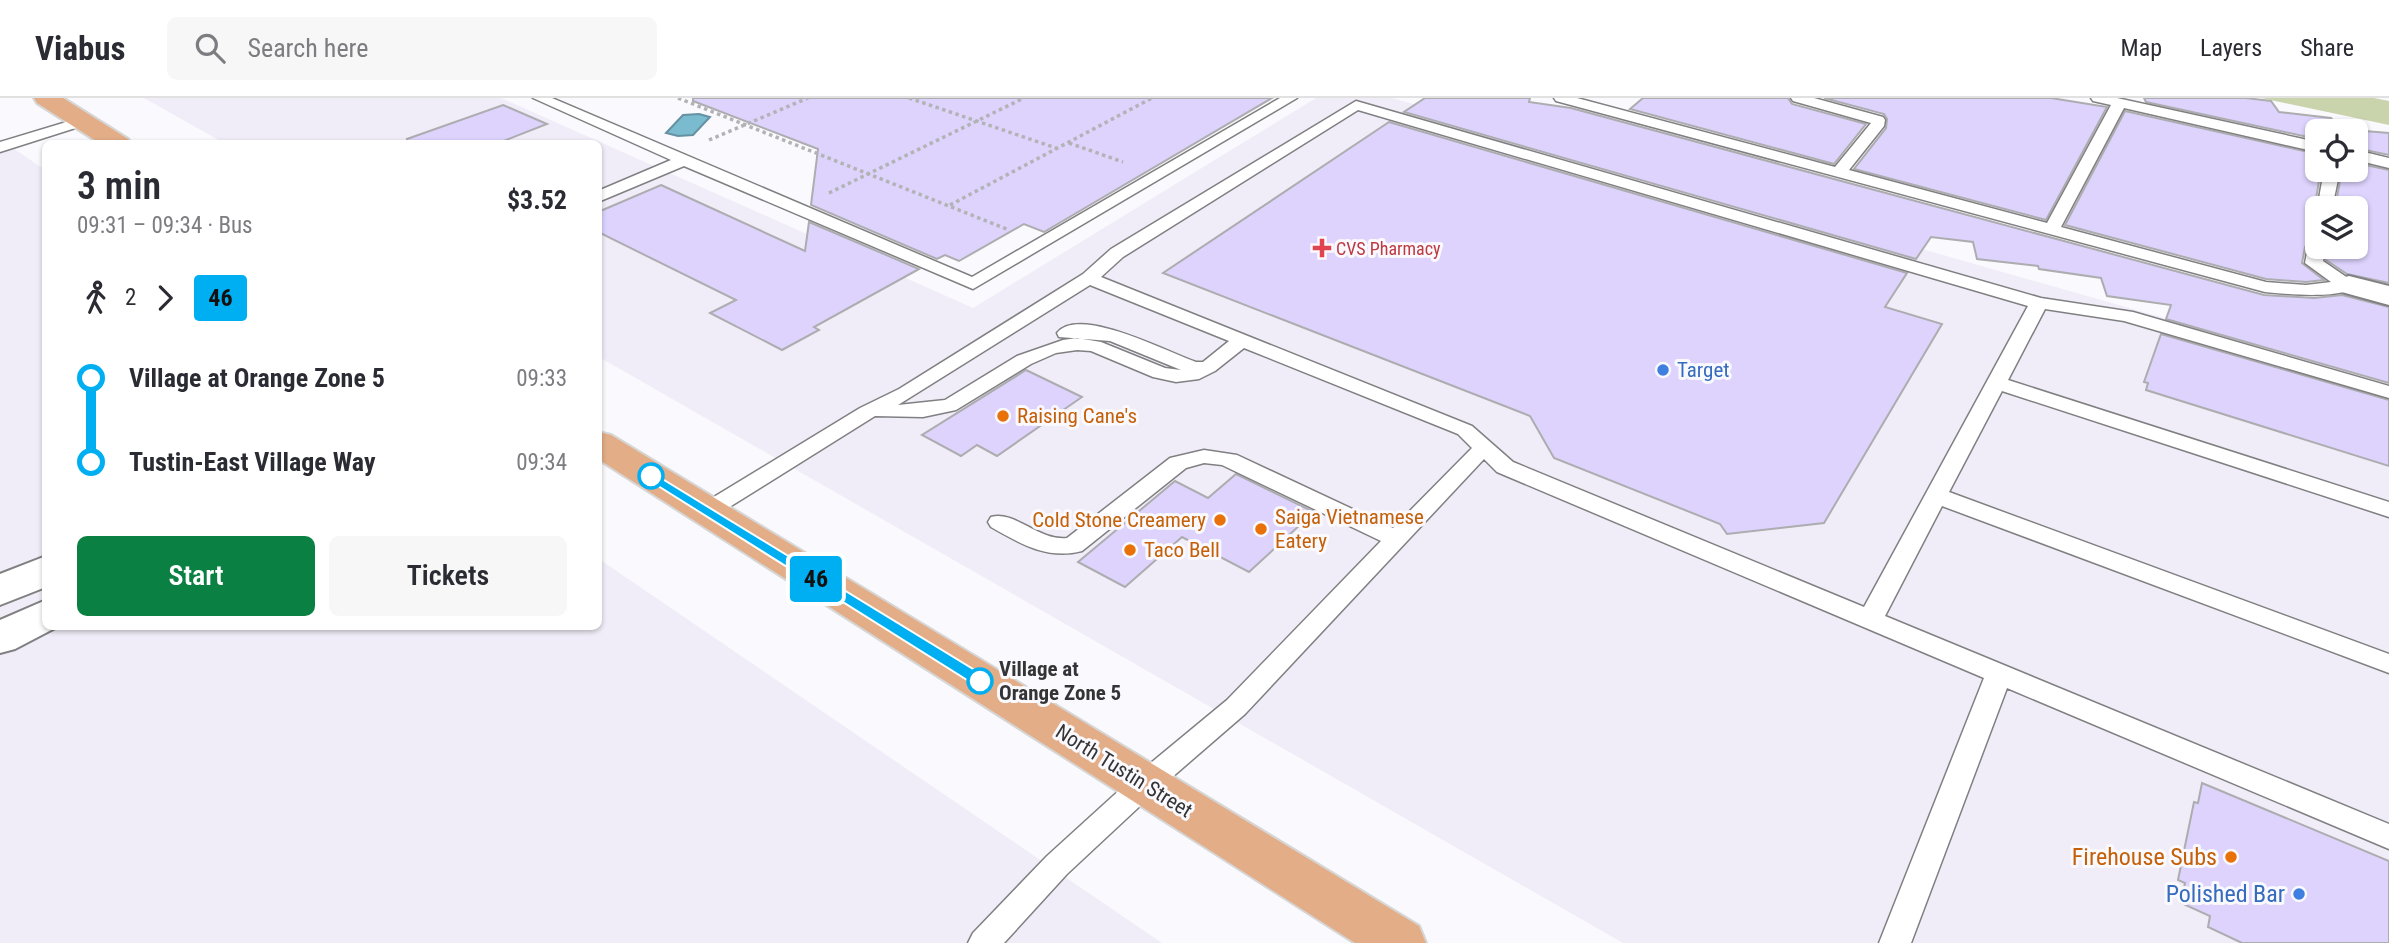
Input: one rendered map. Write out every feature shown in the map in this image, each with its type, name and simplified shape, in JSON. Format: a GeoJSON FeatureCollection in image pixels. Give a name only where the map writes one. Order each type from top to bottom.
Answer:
{"type":"FeatureCollection","features":[{"type":"Feature","properties":{"kind":"main road"},"geometry":{"type":"LineString","coordinates":[[46,98],[113,140]]}},
{"type":"Feature","properties":{"kind":"main road","name":"North Tustin Street"},"geometry":{"type":"LineString","coordinates":[[602,445],[1400,943]]}},
{"type":"Feature","properties":{"kind":"street"},"geometry":{"type":"LineString","coordinates":[[2349,285],[2389,296]]}},
{"type":"Feature","properties":{"kind":"street"},"geometry":{"type":"LineString","coordinates":[[0,592],[42,571]]}},
{"type":"Feature","properties":{"kind":"street"},"geometry":{"type":"LineString","coordinates":[[0,638],[42,617]]}},
{"type":"Feature","properties":{"kind":"lane"},"geometry":{"type":"LineString","coordinates":[[540,98],[972,284],[1290,98]]}},
{"type":"Feature","properties":{"kind":"lane"},"geometry":{"type":"LineString","coordinates":[[1561,98],[2265,286],[2306,290],[2349,285]]}},
{"type":"Feature","properties":{"kind":"lane"},"geometry":{"type":"LineString","coordinates":[[1798,98],[1878,120],[1879,124],[1839,172]]}},
{"type":"Feature","properties":{"kind":"lane"},"geometry":{"type":"LineString","coordinates":[[2098,98],[2305,144]]}},
{"type":"Feature","properties":{"kind":"lane"},"geometry":{"type":"LineString","coordinates":[[2052,229],[2119,103]]}},
{"type":"Feature","properties":{"kind":"lane"},"geometry":{"type":"LineString","coordinates":[[708,511],[867,412],[906,393],[1089,278],[1117,253],[1356,105],[2039,303],[2126,316],[2389,392]]}},
{"type":"Feature","properties":{"kind":"lane"},"geometry":{"type":"LineString","coordinates":[[0,147],[83,121]]}},
{"type":"Feature","properties":{"kind":"lane"},"geometry":{"type":"LineString","coordinates":[[602,181],[675,156]]}},
{"type":"Feature","properties":{"kind":"lane"},"geometry":{"type":"LineString","coordinates":[[602,195],[675,156]]}},
{"type":"Feature","properties":{"kind":"lane"},"geometry":{"type":"LineString","coordinates":[[2368,158],[2389,163]]}},
{"type":"Feature","properties":{"kind":"lane"},"geometry":{"type":"LineString","coordinates":[[2315,259],[2314,263],[2349,285]]}},
{"type":"Feature","properties":{"kind":"lane"},"geometry":{"type":"LineString","coordinates":[[1089,278],[1465,430],[1505,467],[2389,837]]}},
{"type":"Feature","properties":{"kind":"lane"},"geometry":{"type":"LineString","coordinates":[[1870,620],[2039,303]]}},
{"type":"Feature","properties":{"kind":"lane"},"geometry":{"type":"LineString","coordinates":[[867,412],[948,406],[1037,352],[1060,346],[1089,345],[1172,376],[1193,376],[1242,340]]}},
{"type":"Feature","properties":{"kind":"lane"},"geometry":{"type":"LineString","coordinates":[[1997,383],[2389,510]]}},
{"type":"Feature","properties":{"kind":"lane"},"geometry":{"type":"LineString","coordinates":[[984,943],[1058,865],[1145,784],[1236,707],[1485,446]]}},
{"type":"Feature","properties":{"kind":"lane"},"geometry":{"type":"LineString","coordinates":[[999,522],[1046,547],[1062,549],[1074,545],[1178,463],[1193,457],[1213,456],[1229,460],[1396,539]]}},
{"type":"Feature","properties":{"kind":"lane"},"geometry":{"type":"LineString","coordinates":[[1937,496],[2389,664]]}},
{"type":"Feature","properties":{"kind":"lane"},"geometry":{"type":"LineString","coordinates":[[1895,943],[1999,674]]}},
{"type":"Feature","properties":{"kind":"path"},"geometry":{"type":"LineString","coordinates":[[678,98],[1042,243]]}},
{"type":"Feature","properties":{"kind":"path"},"geometry":{"type":"LineString","coordinates":[[675,156],[808,98]]}},
{"type":"Feature","properties":{"kind":"path"},"geometry":{"type":"LineString","coordinates":[[909,98],[1057,148]]}},
{"type":"Feature","properties":{"kind":"path"},"geometry":{"type":"LineString","coordinates":[[796,208],[1024,98]]}},
{"type":"Feature","properties":{"kind":"path"},"geometry":{"type":"LineString","coordinates":[[950,206],[1153,98]]}},
{"type":"Feature","properties":{"kind":"path"},"geometry":{"type":"LineString","coordinates":[[1068,143],[1159,174]]}},
{"type":"Feature","properties":{"kind":"shaded area"},"geometry":{"type":"Polygon","coordinates":[[[144,98],[501,98],[595,140],[219,140],[144,98]]]}},
{"type":"Feature","properties":{"kind":"shaded area"},"geometry":{"type":"Polygon","coordinates":[[[1316,98],[1392,98],[2389,382],[2389,943],[1623,943],[602,359],[602,143],[973,308],[1316,98]]]}},
{"type":"Feature","properties":{"kind":"shaded area"},"geometry":{"type":"Polygon","coordinates":[[[0,139],[42,168],[42,630],[602,630],[602,561],[1162,943],[0,943],[0,139]]]}},
{"type":"Feature","properties":{"kind":"green space"},"geometry":{"type":"Polygon","coordinates":[[[2261,98],[2374,98],[2389,101],[2389,125],[2261,98]]]}},
{"type":"Feature","properties":{"kind":"water"},"geometry":{"type":"Polygon","coordinates":[[[699,114],[710,117],[693,135],[678,136],[666,133],[683,115],[699,114]]]}},
{"type":"Feature","properties":{"kind":"building"},"geometry":{"type":"Polygon","coordinates":[[[693,98],[1272,98],[1044,232],[1024,224],[959,261],[945,255],[937,259],[811,205],[818,149],[693,101],[693,98]]]}},
{"type":"Feature","properties":{"kind":"building"},"geometry":{"type":"Polygon","coordinates":[[[1425,98],[1530,98],[1529,102],[1571,108],[2264,295],[2314,298],[2342,295],[2389,307],[2389,383],[2166,319],[2171,305],[2107,296],[2101,278],[2039,269],[2038,266],[1977,259],[1973,242],[1931,237],[1916,259],[1404,112],[1425,98]]]}},
{"type":"Feature","properties":{"kind":"building"},"geometry":{"type":"Polygon","coordinates":[[[1643,98],[1788,98],[1792,104],[1866,124],[1834,164],[1630,109],[1643,98]]]}},
{"type":"Feature","properties":{"kind":"building"},"geometry":{"type":"Polygon","coordinates":[[[1824,98],[2051,98],[2107,107],[2046,220],[1854,169],[1886,128],[1887,119],[1884,114],[1824,98]]]}},
{"type":"Feature","properties":{"kind":"building"},"geometry":{"type":"Polygon","coordinates":[[[2144,98],[2246,98],[2271,101],[2279,112],[2332,119],[2305,119],[2305,136],[2146,102],[2144,98]]]}},
{"type":"Feature","properties":{"kind":"building"},"geometry":{"type":"Polygon","coordinates":[[[503,105],[547,124],[506,140],[407,139],[503,105]]]}},
{"type":"Feature","properties":{"kind":"building"},"geometry":{"type":"Polygon","coordinates":[[[2125,111],[2305,151],[2305,182],[2319,182],[2316,196],[2305,196],[2305,247],[2302,263],[2324,280],[2306,282],[2266,279],[2065,225],[2125,111]]]}},
{"type":"Feature","properties":{"kind":"building","name":"Target"},"geometry":{"type":"Polygon","coordinates":[[[1389,122],[1907,273],[1885,307],[1942,324],[1824,523],[1727,534],[1720,524],[1554,458],[1530,416],[1163,273],[1389,122]]]}},
{"type":"Feature","properties":{"kind":"building"},"geometry":{"type":"Polygon","coordinates":[[[2368,131],[2389,133],[2389,155],[2368,151],[2368,131]]]}},
{"type":"Feature","properties":{"kind":"building"},"geometry":{"type":"Polygon","coordinates":[[[2368,166],[2389,170],[2389,283],[2347,274],[2326,260],[2368,259],[2368,196],[2337,196],[2340,182],[2368,182],[2368,166]]]}},
{"type":"Feature","properties":{"kind":"building"},"geometry":{"type":"Polygon","coordinates":[[[661,185],[805,251],[809,222],[919,269],[814,327],[819,330],[782,350],[710,313],[736,300],[602,234],[602,210],[661,185]]]}},
{"type":"Feature","properties":{"kind":"building"},"geometry":{"type":"Polygon","coordinates":[[[2161,334],[2389,400],[2389,466],[2146,390],[2148,383],[2144,382],[2161,334]]]}},
{"type":"Feature","properties":{"kind":"building","name":"Raising Cane's"},"geometry":{"type":"Polygon","coordinates":[[[1026,370],[1082,397],[997,456],[977,445],[961,456],[922,435],[1026,370]]]}},
{"type":"Feature","properties":{"kind":"building"},"geometry":{"type":"Polygon","coordinates":[[[1236,474],[1314,512],[1249,572],[1182,537],[1125,587],[1078,562],[1175,481],[1208,498],[1236,474]]]}},
{"type":"Feature","properties":{"kind":"building"},"geometry":{"type":"Polygon","coordinates":[[[2202,783],[2389,861],[2389,943],[2242,943],[2208,927],[2210,916],[2181,903],[2185,883],[2178,880],[2194,802],[2198,803],[2202,783]]]}},
{"type":"Feature","properties":{"kind":"bus line","name":"46"},"geometry":{"type":"LineString","coordinates":[[651,476],[980,681]]}},
{"type":"Feature","properties":{"kind":"place","name":"CVS Pharmacy"},"geometry":{"type":"Point","coordinates":[1322,248]}},
{"type":"Feature","properties":{"kind":"place","name":"Target"},"geometry":{"type":"Point","coordinates":[1663,370]}},
{"type":"Feature","properties":{"kind":"place","name":"Raising Cane's"},"geometry":{"type":"Point","coordinates":[1003,416]}},
{"type":"Feature","properties":{"kind":"place","name":"Cold Stone Creamery"},"geometry":{"type":"Point","coordinates":[1220,520]}},
{"type":"Feature","properties":{"kind":"place","name":"Saiga Vietnamese Eatery"},"geometry":{"type":"Point","coordinates":[1261,529]}},
{"type":"Feature","properties":{"kind":"place","name":"Taco Bell"},"geometry":{"type":"Point","coordinates":[1130,550]}},
{"type":"Feature","properties":{"kind":"place","name":"Village at Orange Zone 5"},"geometry":{"type":"Point","coordinates":[980,681]}},
{"type":"Feature","properties":{"kind":"place","name":"Firehouse Subs"},"geometry":{"type":"Point","coordinates":[2231,857]}},
{"type":"Feature","properties":{"kind":"place","name":"Polished Bar"},"geometry":{"type":"Point","coordinates":[2299,894]}}]}
